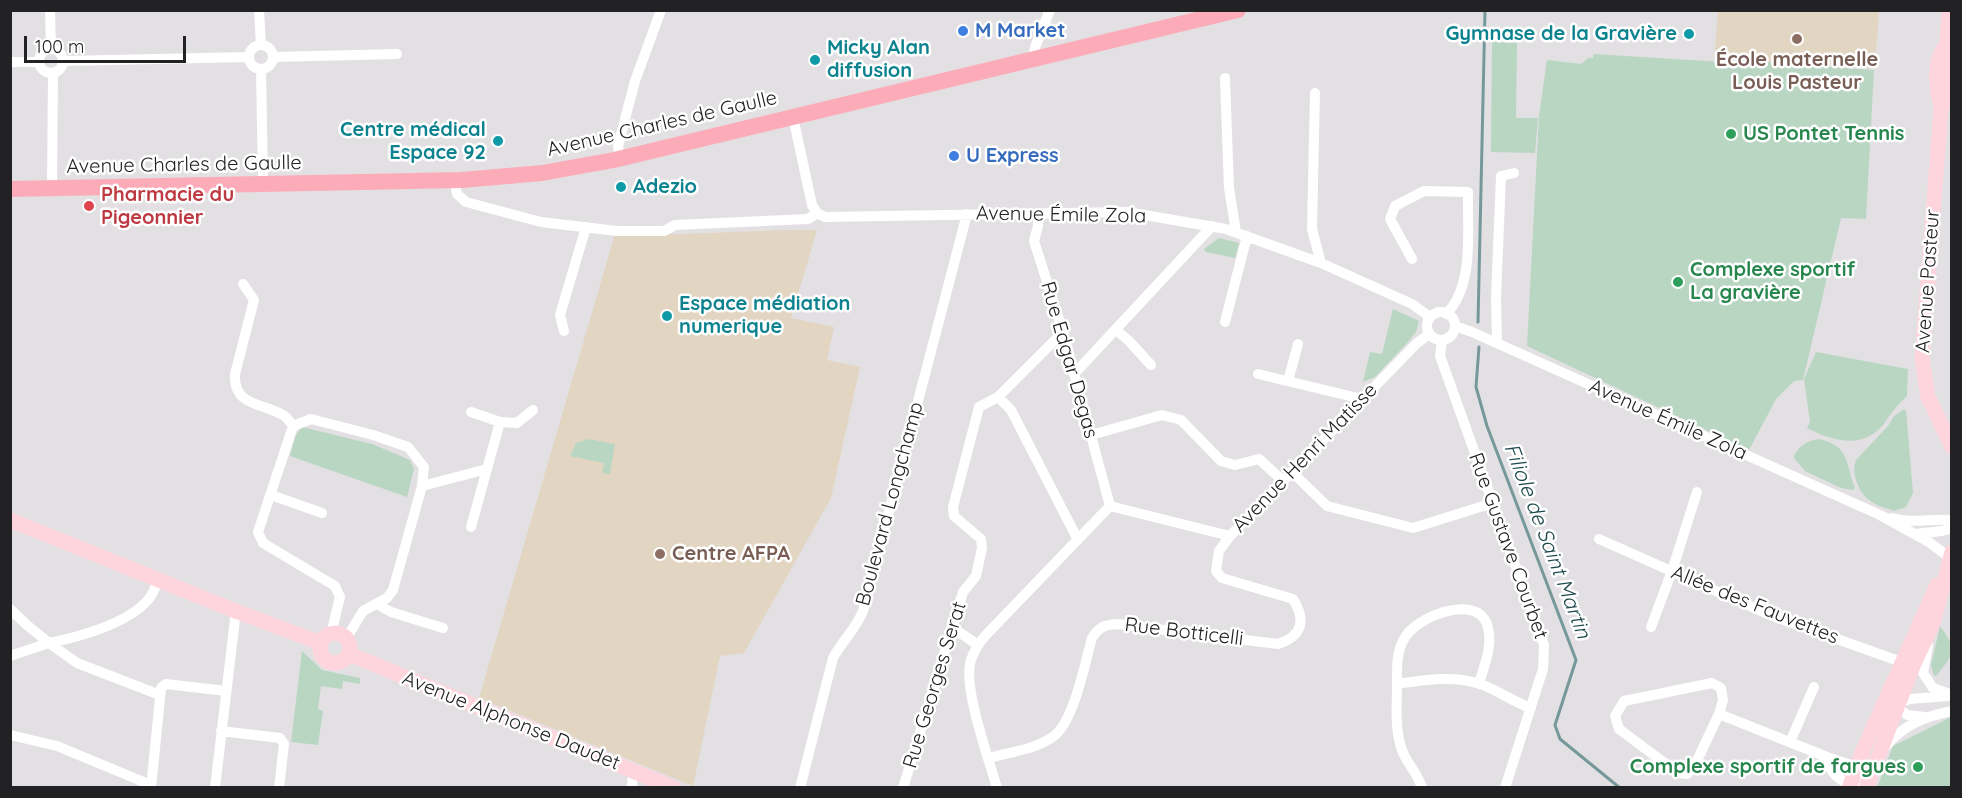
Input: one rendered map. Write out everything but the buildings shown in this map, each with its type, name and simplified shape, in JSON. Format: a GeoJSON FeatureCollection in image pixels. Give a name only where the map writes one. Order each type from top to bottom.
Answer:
{"type":"FeatureCollection","features":[{"type":"Feature","properties":{"kind":"main road","name":"Avenue Charles de Gaulle"},"geometry":{"type":"LineString","coordinates":[[10,189],[454,180],[542,173],[620,158],[1239,10]]}},
{"type":"Feature","properties":{"kind":"main road","name":"Avenue Pasteur"},"geometry":{"type":"LineString","coordinates":[[1949,10],[1946,45],[1948,60],[1946,109],[1922,358],[1928,397],[1952,447]]}},
{"type":"Feature","properties":{"kind":"main road"},"geometry":{"type":"LineString","coordinates":[[10,520],[238,612],[326,638],[342,635],[348,646],[341,662],[329,663],[321,655],[326,638]]}},
{"type":"Feature","properties":{"kind":"main road"},"geometry":{"type":"LineString","coordinates":[[1861,783],[1857,767],[1879,714],[1933,623],[1951,555]]}},
{"type":"Feature","properties":{"kind":"main road"},"geometry":{"type":"LineString","coordinates":[[1861,783],[1878,756],[1897,705],[1906,666],[1928,603],[1951,555]]}},
{"type":"Feature","properties":{"kind":"main road","name":"Avenue Alphonse Daudet"},"geometry":{"type":"LineString","coordinates":[[348,646],[633,770],[649,783],[674,788]]}},
{"type":"Feature","properties":{"kind":"street"},"geometry":{"type":"LineString","coordinates":[[50,10],[51,49]]}},
{"type":"Feature","properties":{"kind":"street"},"geometry":{"type":"LineString","coordinates":[[260,10],[261,45]]}},
{"type":"Feature","properties":{"kind":"street"},"geometry":{"type":"LineString","coordinates":[[620,158],[618,146],[635,81],[661,10]]}},
{"type":"Feature","properties":{"kind":"street"},"geometry":{"type":"LineString","coordinates":[[1033,60],[1035,47],[1050,10]]}},
{"type":"Feature","properties":{"kind":"street"},"geometry":{"type":"LineString","coordinates":[[261,45],[269,48],[273,57],[269,66],[261,69],[252,65],[249,57],[253,48],[261,45]]}},
{"type":"Feature","properties":{"kind":"street"},"geometry":{"type":"LineString","coordinates":[[51,49],[58,51],[63,61],[59,70],[52,74],[43,71],[39,62],[42,53],[51,49]]}},
{"type":"Feature","properties":{"kind":"street"},"geometry":{"type":"LineString","coordinates":[[273,57],[397,54]]}},
{"type":"Feature","properties":{"kind":"street"},"geometry":{"type":"LineString","coordinates":[[63,61],[249,57]]}},
{"type":"Feature","properties":{"kind":"street"},"geometry":{"type":"LineString","coordinates":[[10,62],[39,62]]}},
{"type":"Feature","properties":{"kind":"street"},"geometry":{"type":"LineString","coordinates":[[261,69],[263,184]]}},
{"type":"Feature","properties":{"kind":"street"},"geometry":{"type":"LineString","coordinates":[[52,74],[52,188]]}},
{"type":"Feature","properties":{"kind":"street"},"geometry":{"type":"LineString","coordinates":[[1225,78],[1228,188],[1241,234],[1225,322]]}},
{"type":"Feature","properties":{"kind":"street"},"geometry":{"type":"LineString","coordinates":[[1315,93],[1312,229],[1321,263]]}},
{"type":"Feature","properties":{"kind":"street"},"geometry":{"type":"LineString","coordinates":[[793,117],[813,205],[817,213]]}},
{"type":"Feature","properties":{"kind":"street"},"geometry":{"type":"LineString","coordinates":[[1497,343],[1496,298],[1501,176],[1514,173]]}},
{"type":"Feature","properties":{"kind":"street","name":"Avenue Émile Zola"},"geometry":{"type":"LineString","coordinates":[[454,180],[457,194],[466,202],[541,222],[617,231],[664,231],[675,225],[807,219],[817,213],[825,217],[843,217],[1127,212],[1212,226],[1241,234],[1321,263],[1412,304],[1430,317]]}},
{"type":"Feature","properties":{"kind":"street"},"geometry":{"type":"LineString","coordinates":[[1412,259],[1390,219],[1395,206],[1424,191],[1468,192],[1466,275],[1455,305],[1446,314]]}},
{"type":"Feature","properties":{"kind":"street","name":"Rue Edgar Degas"},"geometry":{"type":"LineString","coordinates":[[1038,213],[1034,241],[1063,332],[1110,506]]}},
{"type":"Feature","properties":{"kind":"street","name":"Boulevard Longchamp"},"geometry":{"type":"LineString","coordinates":[[800,788],[833,658],[839,646],[855,628],[863,611],[967,214]]}},
{"type":"Feature","properties":{"kind":"street"},"geometry":{"type":"LineString","coordinates":[[1074,374],[1212,226]]}},
{"type":"Feature","properties":{"kind":"street"},"geometry":{"type":"LineString","coordinates":[[564,331],[560,315],[586,227]]}},
{"type":"Feature","properties":{"kind":"street"},"geometry":{"type":"LineString","coordinates":[[243,284],[254,300],[234,383],[238,393],[247,400],[284,416],[293,426]]}},
{"type":"Feature","properties":{"kind":"street"},"geometry":{"type":"LineString","coordinates":[[1437,313],[1446,314],[1455,326],[1452,334],[1442,340],[1435,339],[1429,334],[1427,325],[1430,317],[1437,313]]}},
{"type":"Feature","properties":{"kind":"street","name":"Avenue Émile Zola"},"geometry":{"type":"LineString","coordinates":[[1455,326],[1880,515],[1951,555]]}},
{"type":"Feature","properties":{"kind":"street"},"geometry":{"type":"LineString","coordinates":[[1116,330],[1130,341],[1151,365]]}},
{"type":"Feature","properties":{"kind":"street"},"geometry":{"type":"LineString","coordinates":[[1063,332],[998,397],[1011,410],[1078,540]]}},
{"type":"Feature","properties":{"kind":"street","name":"Avenue Henri Matisse"},"geometry":{"type":"LineString","coordinates":[[1110,506],[1230,536],[1416,344],[1429,334]]}},
{"type":"Feature","properties":{"kind":"street","name":"Rue Gustave Courbet"},"geometry":{"type":"LineString","coordinates":[[1442,340],[1440,356],[1544,645],[1543,669],[1505,788]]}},
{"type":"Feature","properties":{"kind":"street"},"geometry":{"type":"LineString","coordinates":[[1288,381],[1298,344]]}},
{"type":"Feature","properties":{"kind":"street"},"geometry":{"type":"LineString","coordinates":[[1258,374],[1362,399]]}},
{"type":"Feature","properties":{"kind":"street","name":"Rue Georges Serat"},"geometry":{"type":"LineString","coordinates":[[903,788],[963,592],[976,576],[982,548],[981,539],[954,516],[953,507],[979,407],[998,397]]}},
{"type":"Feature","properties":{"kind":"street"},"geometry":{"type":"LineString","coordinates":[[471,412],[500,422],[517,423],[533,410]]}},
{"type":"Feature","properties":{"kind":"street"},"geometry":{"type":"LineString","coordinates":[[1091,435],[1162,415],[1181,420],[1221,461],[1235,465],[1259,459],[1283,482]]}},
{"type":"Feature","properties":{"kind":"street"},"geometry":{"type":"LineString","coordinates":[[293,426],[311,419],[374,435],[408,447],[424,467],[422,486],[393,590],[387,598],[363,611],[348,646]]}},
{"type":"Feature","properties":{"kind":"street"},"geometry":{"type":"LineString","coordinates":[[471,527],[500,422]]}},
{"type":"Feature","properties":{"kind":"street"},"geometry":{"type":"LineString","coordinates":[[293,426],[259,526],[260,538],[263,543],[335,586],[340,597],[326,638]]}},
{"type":"Feature","properties":{"kind":"street"},"geometry":{"type":"LineString","coordinates":[[422,486],[487,469]]}},
{"type":"Feature","properties":{"kind":"street"},"geometry":{"type":"LineString","coordinates":[[1292,472],[1327,506],[1413,528],[1493,503]]}},
{"type":"Feature","properties":{"kind":"street"},"geometry":{"type":"LineString","coordinates":[[1651,627],[1672,571],[1697,492]]}},
{"type":"Feature","properties":{"kind":"street"},"geometry":{"type":"LineString","coordinates":[[271,495],[322,513]]}},
{"type":"Feature","properties":{"kind":"street"},"geometry":{"type":"LineString","coordinates":[[998,788],[968,681],[970,660],[978,645],[1110,506]]}},
{"type":"Feature","properties":{"kind":"street","name":"Avenue Émile Zola"},"geometry":{"type":"LineString","coordinates":[[1880,515],[1908,522],[1952,520]]}},
{"type":"Feature","properties":{"kind":"street"},"geometry":{"type":"LineString","coordinates":[[1915,534],[1952,528]]}},
{"type":"Feature","properties":{"kind":"street","name":"Rue Botticelli"},"geometry":{"type":"LineString","coordinates":[[989,758],[1034,746],[1054,736],[1068,721],[1092,638],[1097,629],[1104,625],[1117,624],[1278,644],[1288,641],[1299,629],[1301,617],[1293,599],[1222,578],[1216,572],[1219,551],[1230,536]]}},
{"type":"Feature","properties":{"kind":"street","name":"Allée des Fauvettes"},"geometry":{"type":"LineString","coordinates":[[1599,539],[1770,615],[1906,666]]}},
{"type":"Feature","properties":{"kind":"street"},"geometry":{"type":"LineString","coordinates":[[10,656],[49,643],[76,638],[126,617],[150,598],[158,580]]}},
{"type":"Feature","properties":{"kind":"street"},"geometry":{"type":"LineString","coordinates":[[377,604],[391,612],[443,628]]}},
{"type":"Feature","properties":{"kind":"street"},"geometry":{"type":"LineString","coordinates":[[10,609],[49,643],[77,663],[160,695]]}},
{"type":"Feature","properties":{"kind":"street"},"geometry":{"type":"LineString","coordinates":[[1422,788],[1418,775],[1403,753],[1397,724],[1398,657],[1404,638],[1411,628],[1422,621],[1451,610],[1464,609],[1476,612],[1483,618],[1489,633],[1488,654],[1479,684]]}},
{"type":"Feature","properties":{"kind":"street"},"geometry":{"type":"LineString","coordinates":[[215,788],[238,612]]}},
{"type":"Feature","properties":{"kind":"street"},"geometry":{"type":"LineString","coordinates":[[1933,623],[1923,673],[1933,688],[1952,695]]}},
{"type":"Feature","properties":{"kind":"street"},"geometry":{"type":"LineString","coordinates":[[951,629],[978,645]]}},
{"type":"Feature","properties":{"kind":"street"},"geometry":{"type":"LineString","coordinates":[[1397,684],[1444,679],[1479,684],[1531,708]]}},
{"type":"Feature","properties":{"kind":"street"},"geometry":{"type":"LineString","coordinates":[[1712,683],[1721,688],[1722,700],[1719,714],[1694,767],[1687,774],[1678,773],[1619,729],[1615,716],[1624,701],[1712,683]]}},
{"type":"Feature","properties":{"kind":"street"},"geometry":{"type":"LineString","coordinates":[[10,735],[57,746],[151,786],[161,688],[165,684],[226,690]]}},
{"type":"Feature","properties":{"kind":"street"},"geometry":{"type":"LineString","coordinates":[[1790,742],[1814,687]]}},
{"type":"Feature","properties":{"kind":"street"},"geometry":{"type":"LineString","coordinates":[[1879,714],[1897,705],[1952,695]]}},
{"type":"Feature","properties":{"kind":"street"},"geometry":{"type":"LineString","coordinates":[[1897,705],[1907,715],[1927,717]]}},
{"type":"Feature","properties":{"kind":"street"},"geometry":{"type":"LineString","coordinates":[[1878,756],[1905,728],[1927,717],[1952,711]]}},
{"type":"Feature","properties":{"kind":"street"},"geometry":{"type":"LineString","coordinates":[[1719,714],[1827,758],[1857,767]]}},
{"type":"Feature","properties":{"kind":"street"},"geometry":{"type":"LineString","coordinates":[[221,731],[280,738],[285,744],[279,788]]}},
{"type":"Feature","properties":{"kind":"street"},"geometry":{"type":"LineString","coordinates":[[1827,758],[1831,771],[1861,783]]}},
{"type":"Feature","properties":{"kind":"street"},"geometry":{"type":"LineString","coordinates":[[632,788],[633,770]]}},
{"type":"Feature","properties":{"kind":"shaded area","name":"École maternelle Louis Pasteur"},"geometry":{"type":"Polygon","coordinates":[[[1718,11],[1879,11],[1875,69],[1714,59],[1718,11]]]}},
{"type":"Feature","properties":{"kind":"shaded area","name":"Centre AFPA"},"geometry":{"type":"Polygon","coordinates":[[[817,230],[791,318],[834,327],[827,360],[860,367],[831,498],[744,653],[720,656],[693,786],[479,698],[615,234],[817,230]]]}},
{"type":"Feature","properties":{"kind":"green space"},"geometry":{"type":"Polygon","coordinates":[[[1492,42],[1517,43],[1516,118],[1538,118],[1535,153],[1491,152],[1492,42]]]}},
{"type":"Feature","properties":{"kind":"green space","name":"Complexe sportif La gravière"},"geometry":{"type":"Polygon","coordinates":[[[1594,54],[1737,63],[1740,60],[1874,70],[1866,219],[1841,218],[1803,380],[1794,381],[1776,399],[1749,450],[1527,346],[1539,116],[1547,60],[1581,64],[1588,58],[1593,58],[1594,54]]]}},
{"type":"Feature","properties":{"kind":"green space"},"geometry":{"type":"Polygon","coordinates":[[[1219,238],[1239,243],[1235,258],[1206,252],[1204,249],[1219,238]]]}},
{"type":"Feature","properties":{"kind":"green space"},"geometry":{"type":"Polygon","coordinates":[[[1393,309],[1419,321],[1416,332],[1375,377],[1363,382],[1370,352],[1382,354],[1393,309]]]}},
{"type":"Feature","properties":{"kind":"green space"},"geometry":{"type":"Polygon","coordinates":[[[1816,352],[1908,369],[1907,396],[1883,425],[1866,438],[1846,441],[1826,437],[1807,428],[1810,422],[1804,379],[1816,352]]]}},
{"type":"Feature","properties":{"kind":"green space"},"geometry":{"type":"Polygon","coordinates":[[[1906,410],[1913,493],[1906,507],[1894,511],[1873,503],[1864,496],[1856,481],[1854,470],[1856,460],[1888,426],[1894,416],[1906,410]]]}},
{"type":"Feature","properties":{"kind":"green space"},"geometry":{"type":"Polygon","coordinates":[[[302,427],[372,444],[410,460],[414,469],[407,497],[290,456],[296,435],[302,427]]]}},
{"type":"Feature","properties":{"kind":"green space"},"geometry":{"type":"Polygon","coordinates":[[[588,439],[615,444],[610,474],[602,473],[604,463],[570,456],[576,443],[588,439]]]}},
{"type":"Feature","properties":{"kind":"green space"},"geometry":{"type":"Polygon","coordinates":[[[1819,439],[1836,446],[1845,456],[1855,488],[1853,490],[1841,488],[1805,471],[1794,458],[1797,451],[1804,445],[1819,439]]]}},
{"type":"Feature","properties":{"kind":"green space"},"geometry":{"type":"Polygon","coordinates":[[[1940,626],[1949,640],[1952,651],[1937,675],[1934,676],[1931,665],[1940,626]]]}},
{"type":"Feature","properties":{"kind":"green space"},"geometry":{"type":"Polygon","coordinates":[[[302,651],[322,670],[360,678],[360,684],[343,681],[342,689],[321,686],[318,709],[323,711],[318,745],[291,742],[302,651]]]}},
{"type":"Feature","properties":{"kind":"green space","name":"Complexe sportif de fargues"},"geometry":{"type":"Polygon","coordinates":[[[1951,717],[1951,787],[1877,788],[1893,746],[1951,717]]]}},
{"type":"Feature","properties":{"kind":"waterway","name":"Filiole de Saint Martin"},"geometry":{"type":"LineString","coordinates":[[1478,322],[1485,10]]}},
{"type":"Feature","properties":{"kind":"waterway","name":"Filiole de Saint Martin"},"geometry":{"type":"LineString","coordinates":[[1479,347],[1476,387],[1487,426],[1576,660],[1555,725],[1560,739],[1620,788]]}},
{"type":"Feature","properties":{"kind":"place","name":"M Market"},"geometry":{"type":"Point","coordinates":[963,31]}},
{"type":"Feature","properties":{"kind":"place","name":"Gymnase de la Gravière"},"geometry":{"type":"Point","coordinates":[1689,34]}},
{"type":"Feature","properties":{"kind":"place","name":"École maternelle Louis Pasteur"},"geometry":{"type":"Point","coordinates":[1797,39]}},
{"type":"Feature","properties":{"kind":"place","name":"Micky Alan diffusion"},"geometry":{"type":"Point","coordinates":[815,60]}},
{"type":"Feature","properties":{"kind":"place","name":"US Pontet Tennis"},"geometry":{"type":"Point","coordinates":[1731,134]}},
{"type":"Feature","properties":{"kind":"place","name":"Centre médical Espace 92"},"geometry":{"type":"Point","coordinates":[498,141]}},
{"type":"Feature","properties":{"kind":"place","name":"U Express"},"geometry":{"type":"Point","coordinates":[954,156]}},
{"type":"Feature","properties":{"kind":"place","name":"Adezio"},"geometry":{"type":"Point","coordinates":[621,187]}},
{"type":"Feature","properties":{"kind":"place","name":"Pharmacie du Pigeonnier"},"geometry":{"type":"Point","coordinates":[89,206]}},
{"type":"Feature","properties":{"kind":"place","name":"Complexe sportif La gravière"},"geometry":{"type":"Point","coordinates":[1678,282]}},
{"type":"Feature","properties":{"kind":"place","name":"Espace médiation numerique"},"geometry":{"type":"Point","coordinates":[667,316]}},
{"type":"Feature","properties":{"kind":"place","name":"Centre AFPA"},"geometry":{"type":"Point","coordinates":[660,554]}},
{"type":"Feature","properties":{"kind":"place","name":"Complexe sportif de fargues"},"geometry":{"type":"Point","coordinates":[1918,767]}}]}
